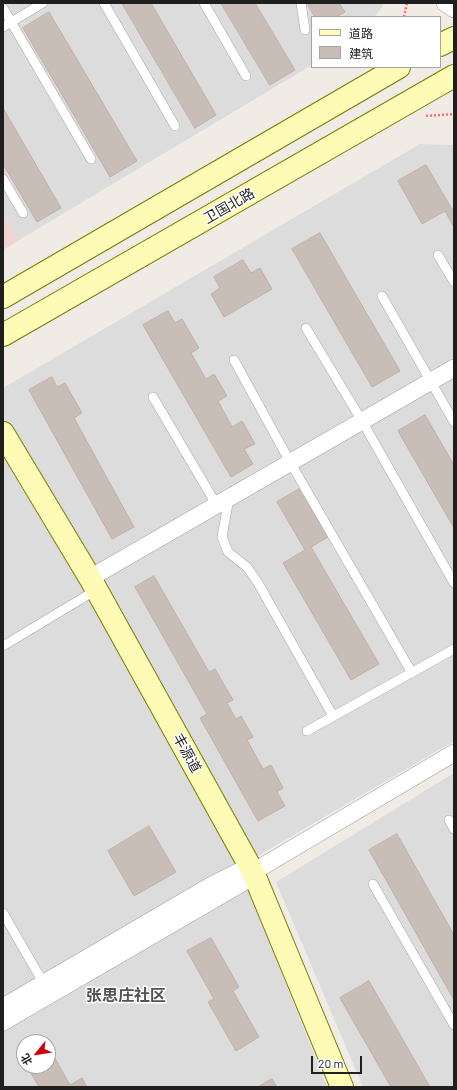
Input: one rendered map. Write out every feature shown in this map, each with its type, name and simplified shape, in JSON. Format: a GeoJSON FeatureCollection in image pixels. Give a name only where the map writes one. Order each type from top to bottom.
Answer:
{"type":"FeatureCollection","features":[{"type":"Feature","properties":{"kind":"main road"},"geometry":{"type":"LineString","coordinates":[[441,44],[454,38]]}},
{"type":"Feature","properties":{"kind":"main road"},"geometry":{"type":"LineString","coordinates":[[3,297],[397,68]]}},
{"type":"Feature","properties":{"kind":"main road","name":"卫国北路"},"geometry":{"type":"LineString","coordinates":[[3,335],[454,76]]}},
{"type":"Feature","properties":{"kind":"main road","name":"丰源道"},"geometry":{"type":"LineString","coordinates":[[3,433],[93,584],[253,872],[342,1087]]}},
{"type":"Feature","properties":{"kind":"street"},"geometry":{"type":"LineString","coordinates":[[445,3],[454,9]]}},
{"type":"Feature","properties":{"kind":"street"},"geometry":{"type":"LineString","coordinates":[[93,584],[223,500],[454,368]]}},
{"type":"Feature","properties":{"kind":"street"},"geometry":{"type":"LineString","coordinates":[[3,1022],[242,883],[253,872],[454,753]]}},
{"type":"Feature","properties":{"kind":"street"},"geometry":{"type":"LineString","coordinates":[[3,1007],[212,885],[238,872],[253,872]]}},
{"type":"Feature","properties":{"kind":"lane"},"geometry":{"type":"LineString","coordinates":[[7,24],[43,3]]}},
{"type":"Feature","properties":{"kind":"lane"},"geometry":{"type":"LineString","coordinates":[[104,3],[175,126]]}},
{"type":"Feature","properties":{"kind":"lane"},"geometry":{"type":"LineString","coordinates":[[204,3],[246,76]]}},
{"type":"Feature","properties":{"kind":"lane"},"geometry":{"type":"LineString","coordinates":[[301,3],[305,30]]}},
{"type":"Feature","properties":{"kind":"lane"},"geometry":{"type":"LineString","coordinates":[[3,8],[7,24],[91,159]]}},
{"type":"Feature","properties":{"kind":"lane"},"geometry":{"type":"LineString","coordinates":[[3,179],[23,213]]}},
{"type":"Feature","properties":{"kind":"lane"},"geometry":{"type":"LineString","coordinates":[[438,255],[454,282]]}},
{"type":"Feature","properties":{"kind":"lane"},"geometry":{"type":"LineString","coordinates":[[382,296],[454,422]]}},
{"type":"Feature","properties":{"kind":"lane"},"geometry":{"type":"LineString","coordinates":[[306,328],[362,421],[454,583]]}},
{"type":"Feature","properties":{"kind":"lane"},"geometry":{"type":"LineString","coordinates":[[234,360],[290,462],[412,673]]}},
{"type":"Feature","properties":{"kind":"lane"},"geometry":{"type":"LineString","coordinates":[[153,397],[223,500],[222,537],[228,552],[247,567],[258,583],[333,716]]}},
{"type":"Feature","properties":{"kind":"lane"},"geometry":{"type":"LineString","coordinates":[[3,646],[93,584]]}},
{"type":"Feature","properties":{"kind":"lane"},"geometry":{"type":"LineString","coordinates":[[307,731],[454,649]]}},
{"type":"Feature","properties":{"kind":"lane"},"geometry":{"type":"LineString","coordinates":[[449,820],[454,829]]}},
{"type":"Feature","properties":{"kind":"lane"},"geometry":{"type":"LineString","coordinates":[[373,884],[454,1025]]}},
{"type":"Feature","properties":{"kind":"lane"},"geometry":{"type":"LineString","coordinates":[[3,913],[44,984]]}},
{"type":"Feature","properties":{"kind":"path"},"geometry":{"type":"LineString","coordinates":[[404,16],[407,3]]}},
{"type":"Feature","properties":{"kind":"path"},"geometry":{"type":"LineString","coordinates":[[426,116],[454,114]]}},
{"type":"Feature","properties":{"kind":"shaded area"},"geometry":{"type":"Polygon","coordinates":[[[3,3],[382,3],[383,6],[375,16],[311,16],[311,66],[19,240],[3,215],[3,3]]]}},
{"type":"Feature","properties":{"kind":"shaded area"},"geometry":{"type":"Polygon","coordinates":[[[420,144],[454,145],[454,741],[239,867],[327,1087],[3,1087],[3,388],[420,144]]]}},
{"type":"Feature","properties":{"kind":"shaded area"},"geometry":{"type":"Polygon","coordinates":[[[3,215],[19,240],[3,250],[3,215]]]}},
{"type":"Feature","properties":{"kind":"shaded area"},"geometry":{"type":"Polygon","coordinates":[[[454,773],[454,1087],[363,1087],[276,882],[454,773]]]}},
{"type":"Feature","properties":{"kind":"building"},"geometry":{"type":"Polygon","coordinates":[[[122,3],[151,3],[216,115],[195,128],[122,3]]]}},
{"type":"Feature","properties":{"kind":"building"},"geometry":{"type":"Polygon","coordinates":[[[221,3],[255,3],[295,70],[270,85],[221,3]]]}},
{"type":"Feature","properties":{"kind":"building"},"geometry":{"type":"Polygon","coordinates":[[[307,3],[339,3],[345,12],[338,16],[314,16],[307,3]]]}},
{"type":"Feature","properties":{"kind":"building"},"geometry":{"type":"Polygon","coordinates":[[[49,12],[137,161],[110,177],[23,28],[49,12]]]}},
{"type":"Feature","properties":{"kind":"building"},"geometry":{"type":"Polygon","coordinates":[[[3,108],[61,208],[37,222],[3,164],[3,108]]]}},
{"type":"Feature","properties":{"kind":"building"},"geometry":{"type":"Polygon","coordinates":[[[426,165],[452,209],[454,208],[454,227],[445,211],[422,224],[398,181],[426,165]]]}},
{"type":"Feature","properties":{"kind":"building"},"geometry":{"type":"Polygon","coordinates":[[[320,233],[400,371],[372,387],[292,249],[320,233]]]}},
{"type":"Feature","properties":{"kind":"building"},"geometry":{"type":"Polygon","coordinates":[[[243,260],[251,273],[260,268],[272,289],[224,317],[211,294],[220,288],[214,277],[243,260]]]}},
{"type":"Feature","properties":{"kind":"building"},"geometry":{"type":"Polygon","coordinates":[[[168,311],[175,323],[182,319],[199,348],[191,353],[206,379],[214,374],[227,396],[218,401],[232,427],[242,421],[255,444],[244,449],[253,464],[231,477],[143,325],[168,311]]]}},
{"type":"Feature","properties":{"kind":"building"},"geometry":{"type":"Polygon","coordinates":[[[52,377],[57,387],[65,383],[82,413],[74,418],[134,527],[112,539],[29,390],[52,377]]]}},
{"type":"Feature","properties":{"kind":"building"},"geometry":{"type":"Polygon","coordinates":[[[425,415],[454,465],[454,528],[398,431],[425,415]]]}},
{"type":"Feature","properties":{"kind":"building"},"geometry":{"type":"Polygon","coordinates":[[[299,489],[303,497],[312,493],[328,537],[311,547],[379,664],[351,680],[283,563],[305,550],[277,502],[299,489]]]}},
{"type":"Feature","properties":{"kind":"building"},"geometry":{"type":"Polygon","coordinates":[[[154,576],[209,672],[215,669],[233,700],[227,703],[236,719],[241,716],[253,737],[247,740],[263,769],[271,765],[283,788],[277,792],[285,806],[258,821],[200,718],[207,714],[135,587],[154,576]]]}},
{"type":"Feature","properties":{"kind":"building"},"geometry":{"type":"Polygon","coordinates":[[[149,826],[176,872],[134,896],[108,851],[149,826]]]}},
{"type":"Feature","properties":{"kind":"building"},"geometry":{"type":"Polygon","coordinates":[[[397,834],[454,935],[454,1000],[369,850],[397,834]]]}},
{"type":"Feature","properties":{"kind":"building"},"geometry":{"type":"Polygon","coordinates":[[[211,938],[239,987],[233,991],[259,1037],[236,1051],[208,1002],[214,999],[187,951],[211,938]]]}},
{"type":"Feature","properties":{"kind":"building"},"geometry":{"type":"Polygon","coordinates":[[[369,981],[430,1087],[391,1087],[340,998],[369,981]]]}},
{"type":"Feature","properties":{"kind":"building"},"geometry":{"type":"Polygon","coordinates":[[[56,1060],[70,1085],[82,1078],[87,1087],[39,1087],[32,1074],[56,1074],[56,1060]]]}},
{"type":"Feature","properties":{"kind":"building"},"geometry":{"type":"Polygon","coordinates":[[[272,1079],[277,1087],[258,1087],[272,1079]]]}},
{"type":"Feature","properties":{"kind":"district","name":"张思庄社区"},"geometry":{"type":"Point","coordinates":[126,996]}}]}
